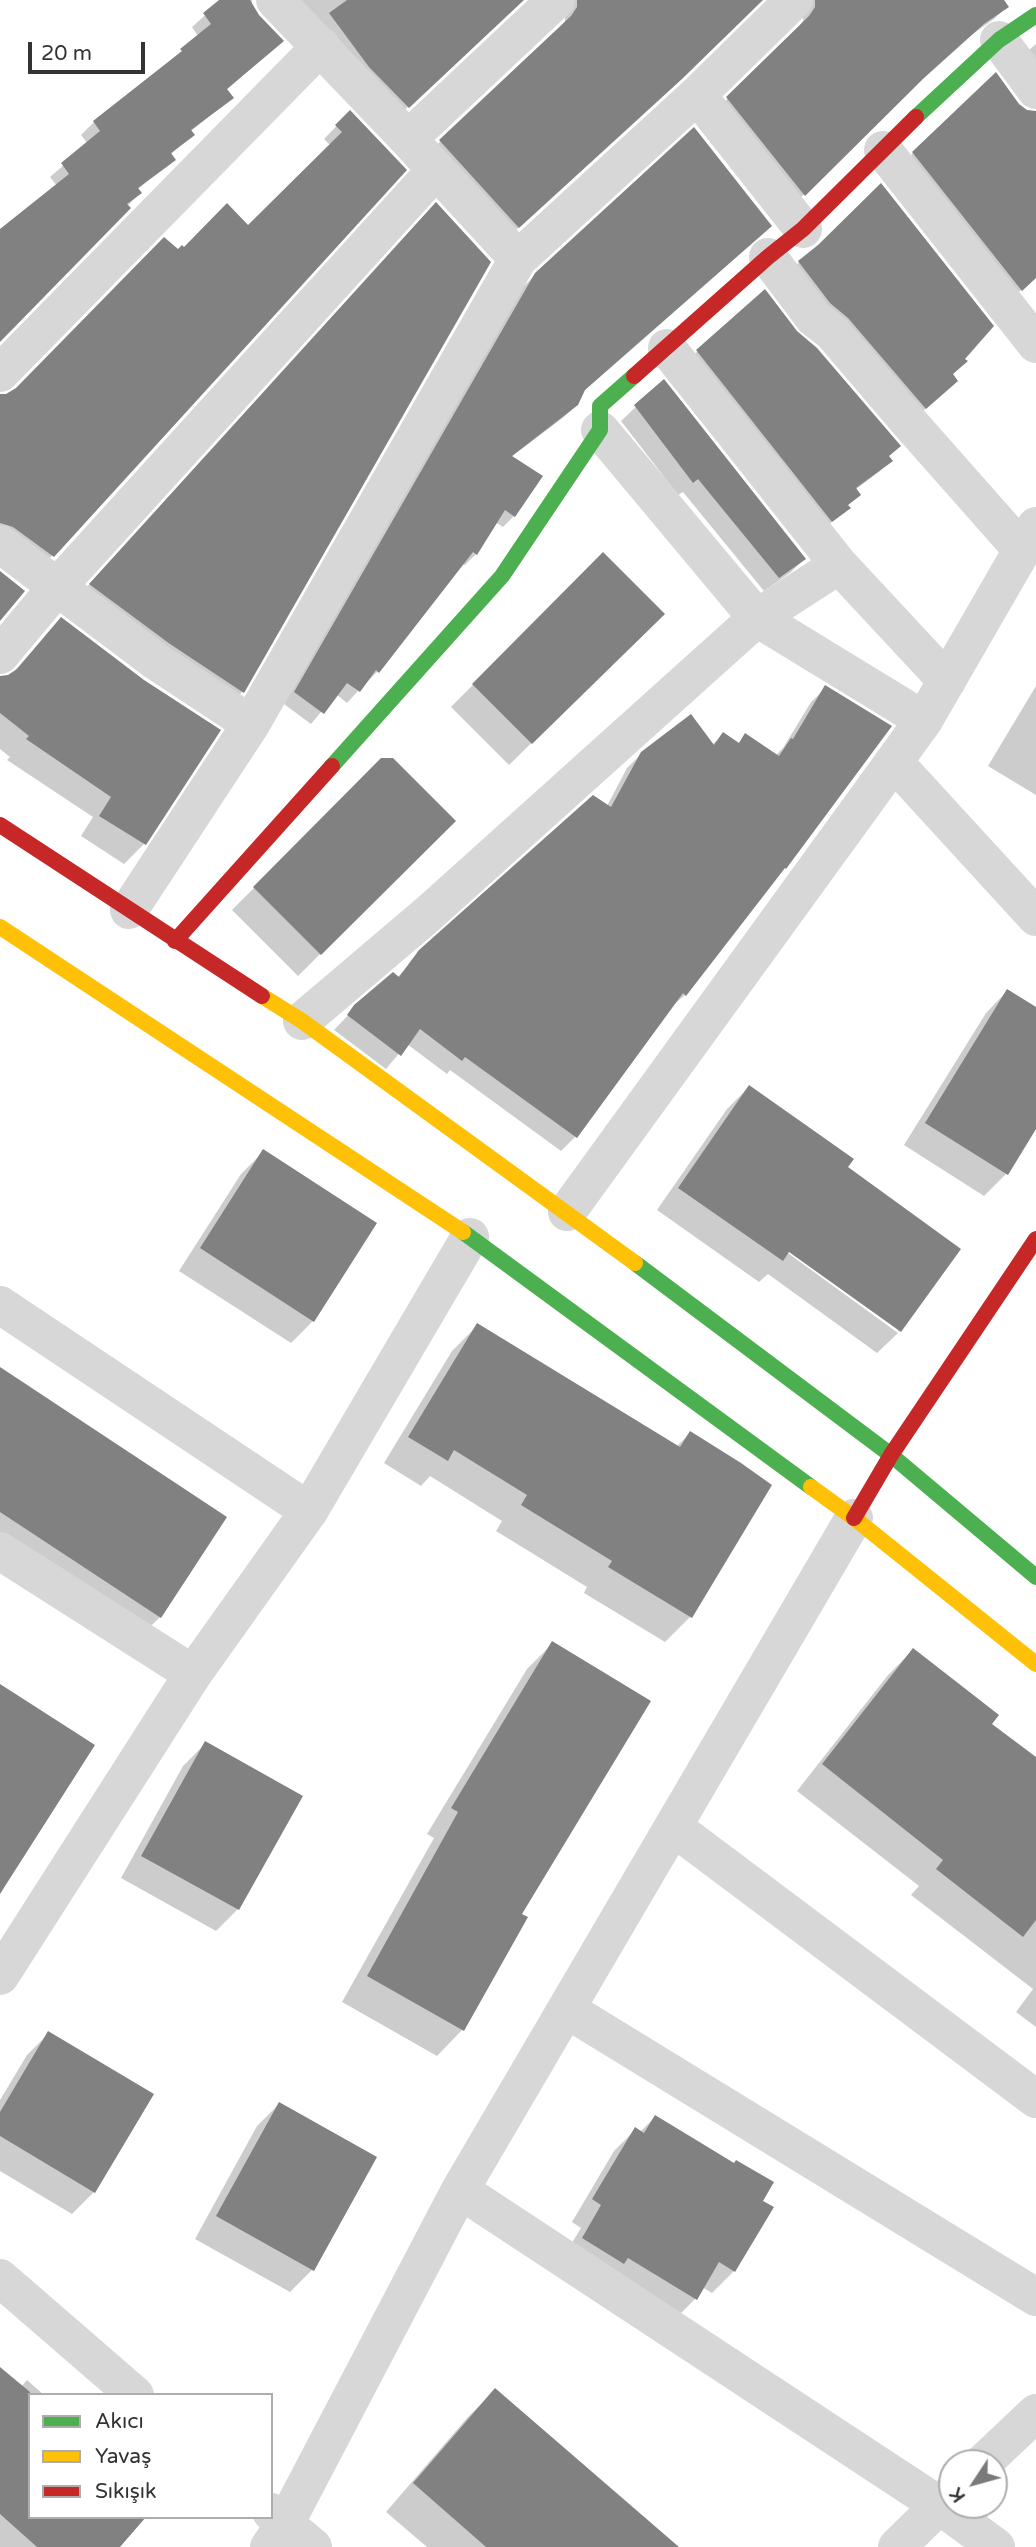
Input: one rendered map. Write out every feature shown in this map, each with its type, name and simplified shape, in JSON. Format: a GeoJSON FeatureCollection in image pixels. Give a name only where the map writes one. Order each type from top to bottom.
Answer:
{"type":"FeatureCollection","features":[{"type":"Feature","properties":{"kind":"main road"},"geometry":{"type":"LineString","coordinates":[[175,941],[502,576],[600,430],[600,406],[803,229],[999,40],[1036,14]]}},
{"type":"Feature","properties":{"kind":"main road"},"geometry":{"type":"LineString","coordinates":[[0,825],[302,1021],[567,1212],[891,1455],[1036,1577]]}},
{"type":"Feature","properties":{"kind":"main road"},"geometry":{"type":"LineString","coordinates":[[0,927],[470,1237],[854,1518],[1036,1664]]}},
{"type":"Feature","properties":{"kind":"main road"},"geometry":{"type":"LineString","coordinates":[[854,1518],[891,1455],[1036,1239]]}},
{"type":"Feature","properties":{"kind":"street"},"geometry":{"type":"LineString","coordinates":[[408,139],[556,0]]}},
{"type":"Feature","properties":{"kind":"street"},"geometry":{"type":"LineString","coordinates":[[129,909],[251,724],[518,259],[697,95],[794,0]]}},
{"type":"Feature","properties":{"kind":"street"},"geometry":{"type":"LineString","coordinates":[[1024,0],[1036,14]]}},
{"type":"Feature","properties":{"kind":"street"},"geometry":{"type":"LineString","coordinates":[[296,6],[321,46],[518,259]]}},
{"type":"Feature","properties":{"kind":"street"},"geometry":{"type":"LineString","coordinates":[[999,40],[1036,90]]}},
{"type":"Feature","properties":{"kind":"street"},"geometry":{"type":"LineString","coordinates":[[0,373],[321,46]]}},
{"type":"Feature","properties":{"kind":"street"},"geometry":{"type":"LineString","coordinates":[[697,95],[803,229]]}},
{"type":"Feature","properties":{"kind":"street"},"geometry":{"type":"LineString","coordinates":[[883,150],[1036,344]]}},
{"type":"Feature","properties":{"kind":"street"},"geometry":{"type":"LineString","coordinates":[[0,654],[57,587],[435,171]]}},
{"type":"Feature","properties":{"kind":"street"},"geometry":{"type":"LineString","coordinates":[[567,1212],[924,720],[1029,538],[908,421],[832,332],[814,318],[768,257]]}},
{"type":"Feature","properties":{"kind":"street"},"geometry":{"type":"LineString","coordinates":[[667,348],[839,565],[947,681]]}},
{"type":"Feature","properties":{"kind":"street"},"geometry":{"type":"LineString","coordinates":[[600,430],[757,618],[924,720]]}},
{"type":"Feature","properties":{"kind":"street"},"geometry":{"type":"LineString","coordinates":[[0,544],[157,662],[251,724]]}},
{"type":"Feature","properties":{"kind":"street"},"geometry":{"type":"LineString","coordinates":[[302,1021],[428,914],[757,618],[839,565]]}},
{"type":"Feature","properties":{"kind":"street"},"geometry":{"type":"LineString","coordinates":[[894,762],[1036,917]]}},
{"type":"Feature","properties":{"kind":"street"},"geometry":{"type":"LineString","coordinates":[[0,1976],[193,1674],[309,1511],[470,1237]]}},
{"type":"Feature","properties":{"kind":"street"},"geometry":{"type":"LineString","coordinates":[[0,1305],[309,1511]]}},
{"type":"Feature","properties":{"kind":"street"},"geometry":{"type":"LineString","coordinates":[[285,2533],[460,2190],[854,1518]]}},
{"type":"Feature","properties":{"kind":"street"},"geometry":{"type":"LineString","coordinates":[[0,1551],[193,1674]]}},
{"type":"Feature","properties":{"kind":"street"},"geometry":{"type":"LineString","coordinates":[[673,1827],[1036,2099]]}},
{"type":"Feature","properties":{"kind":"street"},"geometry":{"type":"LineString","coordinates":[[566,2009],[1036,2297]]}},
{"type":"Feature","properties":{"kind":"street"},"geometry":{"type":"LineString","coordinates":[[460,2190],[938,2495]]}},
{"type":"Feature","properties":{"kind":"street"},"geometry":{"type":"LineString","coordinates":[[0,2278],[133,2393]]}},
{"type":"Feature","properties":{"kind":"street"},"geometry":{"type":"LineString","coordinates":[[998,2449],[1036,2413]]}},
{"type":"Feature","properties":{"kind":"street"},"geometry":{"type":"LineString","coordinates":[[897,2547],[938,2506]]}},
{"type":"Feature","properties":{"kind":"street"},"geometry":{"type":"LineString","coordinates":[[966,2519],[996,2547]]}},
{"type":"Feature","properties":{"kind":"building"},"geometry":{"type":"Polygon","coordinates":[[[219,0],[250,0],[259,15],[284,41],[227,89],[234,98],[191,130],[195,135],[171,153],[176,160],[138,188],[142,193],[127,204],[131,208],[0,342],[0,229],[69,174],[61,163],[100,131],[93,121],[182,51],[180,49],[211,24],[203,13],[219,0]]]}},
{"type":"Feature","properties":{"kind":"building"},"geometry":{"type":"Polygon","coordinates":[[[347,0],[524,0],[409,108],[369,67],[329,13],[347,0]]]}},
{"type":"Feature","properties":{"kind":"building"},"geometry":{"type":"Polygon","coordinates":[[[577,0],[763,0],[682,79],[519,228],[439,140],[571,16],[577,7],[577,0]]]}},
{"type":"Feature","properties":{"kind":"building"},"geometry":{"type":"Polygon","coordinates":[[[815,0],[1004,0],[1009,7],[984,24],[924,78],[805,196],[726,97],[809,16],[815,7],[815,0]]]}},
{"type":"Feature","properties":{"kind":"building"},"geometry":{"type":"Polygon","coordinates":[[[996,72],[1019,104],[1027,110],[1036,111],[1036,278],[1022,291],[912,152],[996,72]]]}},
{"type":"Feature","properties":{"kind":"building"},"geometry":{"type":"Polygon","coordinates":[[[350,110],[407,170],[54,557],[13,527],[0,523],[0,394],[6,394],[16,388],[164,237],[178,249],[182,245],[184,247],[227,203],[248,225],[342,132],[335,125],[350,110]]]}},
{"type":"Feature","properties":{"kind":"building"},"geometry":{"type":"Polygon","coordinates":[[[694,127],[772,226],[585,390],[578,405],[512,456],[543,476],[515,517],[505,510],[477,555],[473,552],[379,673],[376,670],[360,692],[347,683],[324,714],[294,692],[535,273],[694,127]]]}},
{"type":"Feature","properties":{"kind":"building"},"geometry":{"type":"Polygon","coordinates":[[[881,183],[994,326],[965,359],[968,361],[953,374],[958,381],[926,409],[848,318],[830,303],[798,261],[881,183]]]}},
{"type":"Feature","properties":{"kind":"building"},"geometry":{"type":"Polygon","coordinates":[[[436,202],[491,262],[244,693],[170,644],[89,584],[436,202]]]}},
{"type":"Feature","properties":{"kind":"building"},"geometry":{"type":"Polygon","coordinates":[[[765,289],[797,331],[817,348],[901,446],[889,456],[893,461],[856,488],[861,495],[848,505],[851,508],[832,522],[696,350],[765,289]]]}},
{"type":"Feature","properties":{"kind":"building"},"geometry":{"type":"Polygon","coordinates":[[[664,379],[806,559],[779,578],[698,479],[693,483],[634,405],[664,379]]]}},
{"type":"Feature","properties":{"kind":"building"},"geometry":{"type":"Polygon","coordinates":[[[603,552],[665,614],[532,744],[472,684],[603,552]]]}},
{"type":"Feature","properties":{"kind":"building"},"geometry":{"type":"Polygon","coordinates":[[[0,571],[25,591],[0,621],[0,571]]]}},
{"type":"Feature","properties":{"kind":"building"},"geometry":{"type":"Polygon","coordinates":[[[61,617],[144,680],[221,730],[146,845],[99,816],[111,797],[26,739],[29,736],[0,713],[0,676],[8,675],[17,669],[61,617]]]}},
{"type":"Feature","properties":{"kind":"building"},"geometry":{"type":"Polygon","coordinates":[[[825,685],[892,726],[786,869],[686,996],[683,993],[577,1138],[465,1057],[462,1061],[420,1029],[401,1056],[347,1015],[354,1005],[393,972],[399,977],[419,950],[593,795],[611,807],[641,752],[691,714],[714,745],[723,732],[739,743],[745,733],[779,756],[791,738],[793,739],[825,685]]]}},
{"type":"Feature","properties":{"kind":"building"},"geometry":{"type":"Polygon","coordinates":[[[381,758],[393,758],[456,821],[321,955],[253,887],[381,758]]]}},
{"type":"Feature","properties":{"kind":"building"},"geometry":{"type":"Polygon","coordinates":[[[1007,989],[1036,1007],[1036,1129],[1008,1175],[925,1123],[1007,989]]]}},
{"type":"Feature","properties":{"kind":"building"},"geometry":{"type":"Polygon","coordinates":[[[749,1085],[854,1159],[848,1167],[961,1249],[901,1332],[789,1252],[783,1261],[678,1188],[749,1085]]]}},
{"type":"Feature","properties":{"kind":"building"},"geometry":{"type":"Polygon","coordinates":[[[263,1149],[377,1223],[314,1322],[200,1248],[263,1149]]]}},
{"type":"Feature","properties":{"kind":"building"},"geometry":{"type":"Polygon","coordinates":[[[477,1323],[680,1447],[690,1431],[772,1485],[692,1618],[608,1567],[612,1561],[521,1505],[527,1495],[454,1450],[448,1461],[408,1437],[477,1323]]]}},
{"type":"Feature","properties":{"kind":"building"},"geometry":{"type":"Polygon","coordinates":[[[0,1367],[227,1517],[161,1618],[0,1512],[0,1367]]]}},
{"type":"Feature","properties":{"kind":"building"},"geometry":{"type":"Polygon","coordinates":[[[552,1641],[651,1701],[522,1914],[528,1917],[464,2031],[367,1976],[458,1812],[451,1808],[552,1641]]]}},
{"type":"Feature","properties":{"kind":"building"},"geometry":{"type":"Polygon","coordinates":[[[913,1648],[999,1715],[992,1724],[1036,1757],[1036,1920],[1023,1937],[936,1869],[943,1860],[822,1764],[913,1648]]]}},
{"type":"Feature","properties":{"kind":"building"},"geometry":{"type":"Polygon","coordinates":[[[0,1684],[95,1745],[0,1894],[0,1684]]]}},
{"type":"Feature","properties":{"kind":"building"},"geometry":{"type":"Polygon","coordinates":[[[205,1741],[303,1796],[239,1910],[141,1856],[205,1741]]]}},
{"type":"Feature","properties":{"kind":"building"},"geometry":{"type":"Polygon","coordinates":[[[48,2031],[154,2094],[95,2193],[0,2136],[0,2112],[48,2031]]]}},
{"type":"Feature","properties":{"kind":"building"},"geometry":{"type":"Polygon","coordinates":[[[279,2102],[377,2157],[314,2271],[216,2216],[279,2102]]]}},
{"type":"Feature","properties":{"kind":"building"},"geometry":{"type":"Polygon","coordinates":[[[655,2115],[734,2163],[736,2160],[774,2182],[763,2201],[774,2207],[735,2272],[719,2262],[697,2300],[628,2258],[624,2264],[582,2238],[601,2205],[592,2199],[635,2127],[644,2133],[655,2115]]]}},
{"type":"Feature","properties":{"kind":"building"},"geometry":{"type":"Polygon","coordinates":[[[0,2367],[30,2392],[28,2519],[144,2519],[120,2547],[37,2547],[0,2514],[0,2367]]]}},
{"type":"Feature","properties":{"kind":"building"},"geometry":{"type":"Polygon","coordinates":[[[495,2388],[679,2547],[486,2547],[413,2483],[495,2388]]]}},
{"type":"Feature","properties":{"kind":"traffic: fast"},"geometry":{"type":"LineString","coordinates":[[916,117],[999,40],[1036,15]]}},
{"type":"Feature","properties":{"kind":"traffic: fast"},"geometry":{"type":"LineString","coordinates":[[332,766],[502,576],[600,430],[600,406],[634,376]]}},
{"type":"Feature","properties":{"kind":"traffic: fast"},"geometry":{"type":"LineString","coordinates":[[463,1232],[811,1487]]}},
{"type":"Feature","properties":{"kind":"traffic: fast"},"geometry":{"type":"LineString","coordinates":[[635,1263],[891,1455],[1036,1577]]}},
{"type":"Feature","properties":{"kind":"traffic: slow"},"geometry":{"type":"LineString","coordinates":[[0,927],[463,1232]]}},
{"type":"Feature","properties":{"kind":"traffic: slow"},"geometry":{"type":"LineString","coordinates":[[262,996],[302,1021],[635,1263]]}},
{"type":"Feature","properties":{"kind":"traffic: slow"},"geometry":{"type":"LineString","coordinates":[[811,1487],[854,1518],[1036,1664]]}},
{"type":"Feature","properties":{"kind":"traffic: jam"},"geometry":{"type":"LineString","coordinates":[[634,376],[803,229],[916,117]]}},
{"type":"Feature","properties":{"kind":"traffic: jam"},"geometry":{"type":"LineString","coordinates":[[175,941],[332,766]]}},
{"type":"Feature","properties":{"kind":"traffic: jam"},"geometry":{"type":"LineString","coordinates":[[0,825],[262,996]]}},
{"type":"Feature","properties":{"kind":"traffic: jam"},"geometry":{"type":"LineString","coordinates":[[854,1518],[891,1455],[1036,1239]]}}]}
